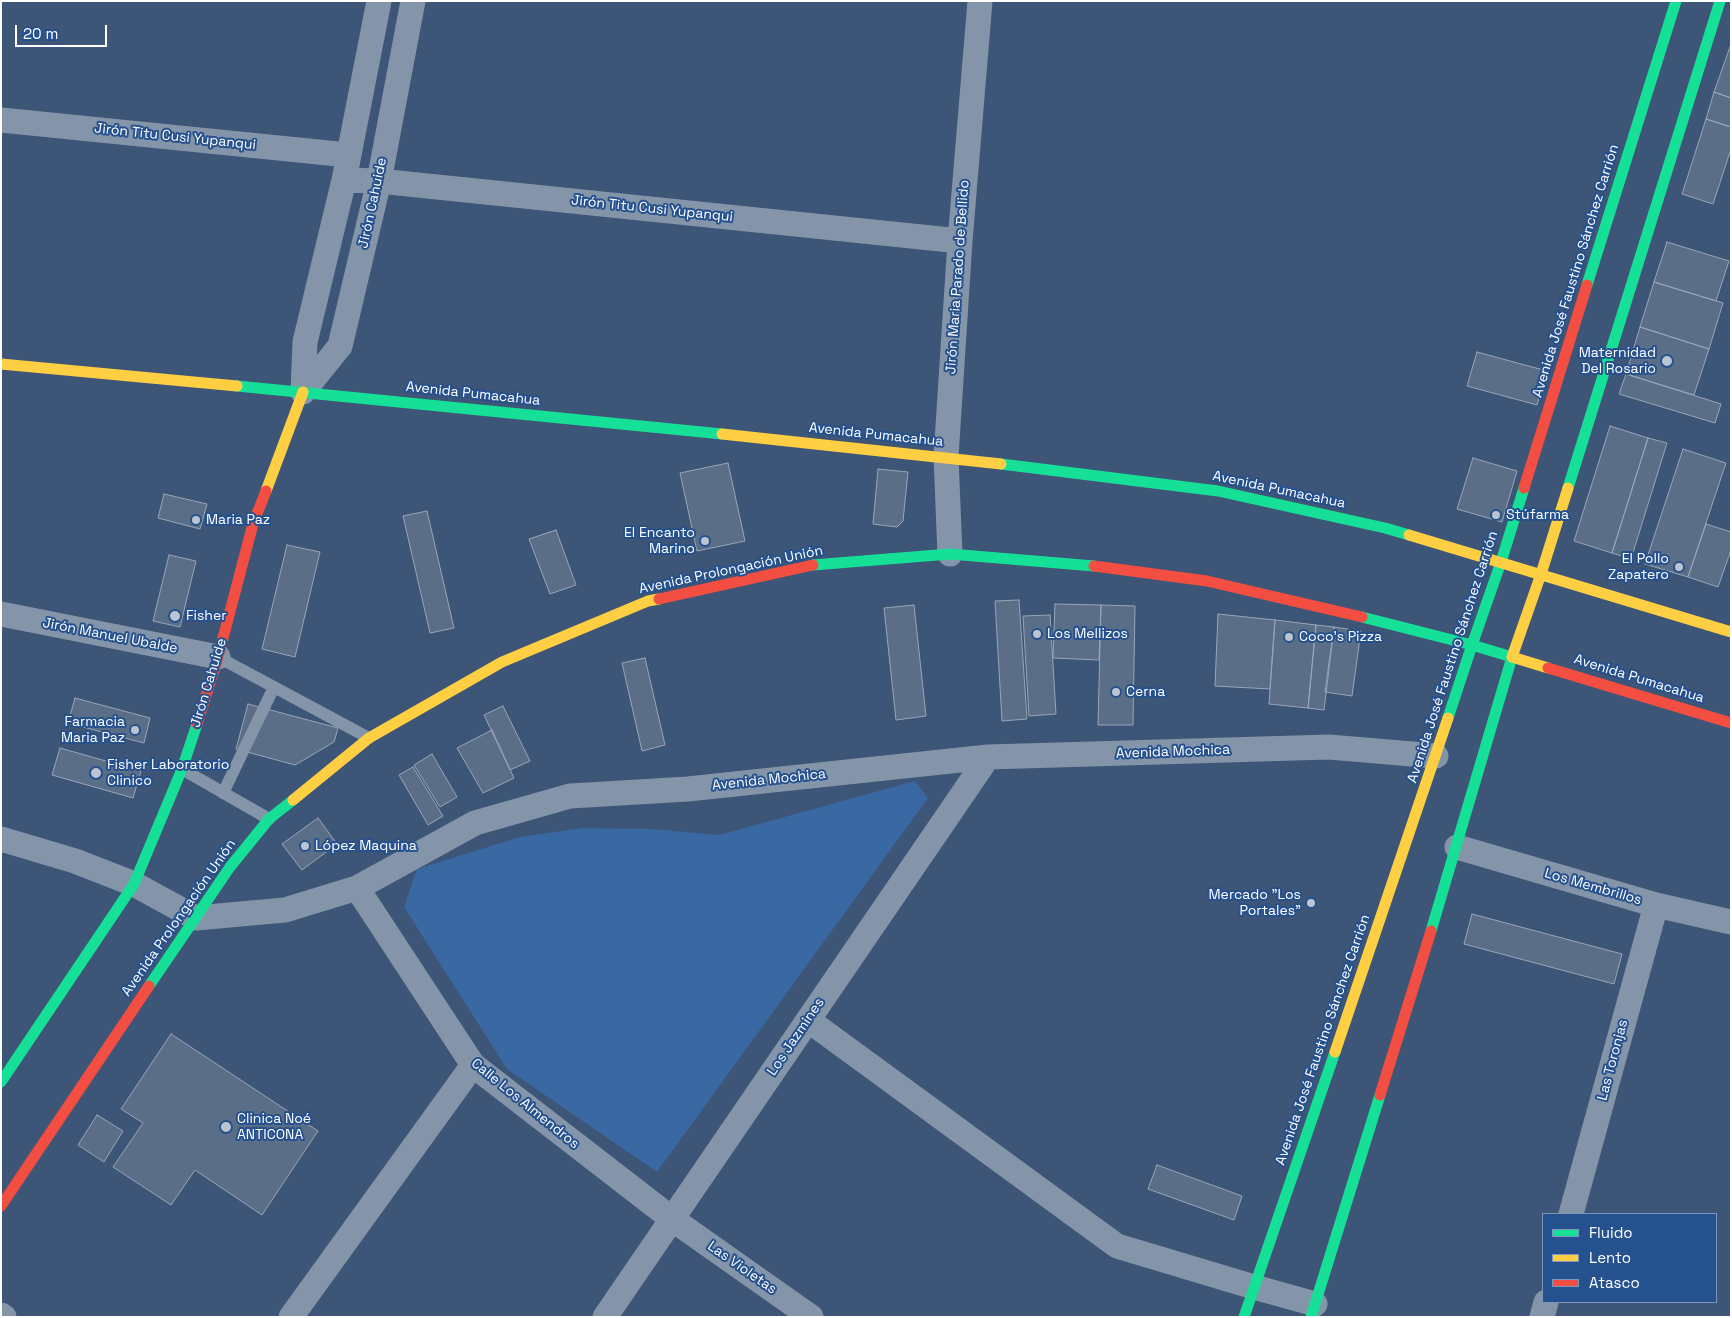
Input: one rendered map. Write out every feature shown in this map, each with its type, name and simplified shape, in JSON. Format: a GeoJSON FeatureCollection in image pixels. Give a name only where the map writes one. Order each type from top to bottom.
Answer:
{"type":"FeatureCollection","features":[{"type":"Feature","properties":{"kind":"main road","name":"Avenida José Faustino Sánchez Carrión"},"geometry":{"type":"LineString","coordinates":[[1244,1317],[1501,562],[1676,1]]}},
{"type":"Feature","properties":{"kind":"main road"},"geometry":{"type":"LineString","coordinates":[[1314,1310],[1457,847],[1512,657],[1541,574],[1720,1]]}},
{"type":"Feature","properties":{"kind":"main road","name":"Avenida Pumacahua"},"geometry":{"type":"LineString","coordinates":[[1,364],[303,392],[946,457],[1218,491],[1385,528],[1731,632]]}},
{"type":"Feature","properties":{"kind":"main road","name":"Jirón Cahuide"},"geometry":{"type":"LineString","coordinates":[[134,884],[182,769],[218,657],[253,524],[303,392]]}},
{"type":"Feature","properties":{"kind":"main road","name":"Avenida Pumacahua"},"geometry":{"type":"LineString","coordinates":[[950,554],[1077,564],[1207,582],[1347,613],[1472,645],[1731,723]]}},
{"type":"Feature","properties":{"kind":"main road","name":"Avenida Prolongación Unión"},"geometry":{"type":"LineString","coordinates":[[1,1206],[230,867],[269,819],[369,738],[502,662],[648,601],[815,566],[950,554]]}},
{"type":"Feature","properties":{"kind":"main road"},"geometry":{"type":"LineString","coordinates":[[1,1082],[134,884]]}},
{"type":"Feature","properties":{"kind":"street","name":"Jirón Cahuide"},"geometry":{"type":"LineString","coordinates":[[303,392],[306,342],[344,180],[379,1]]}},
{"type":"Feature","properties":{"kind":"street","name":"Jirón Cahuide"},"geometry":{"type":"LineString","coordinates":[[303,392],[340,346],[379,181],[413,1]]}},
{"type":"Feature","properties":{"kind":"street","name":"Jirón Maria Parado de Bellido"},"geometry":{"type":"LineString","coordinates":[[950,554],[946,457],[960,241],[980,1]]}},
{"type":"Feature","properties":{"kind":"street","name":"Jirón Titu Cusi Yupanqui"},"geometry":{"type":"LineString","coordinates":[[1,120],[348,155]]}},
{"type":"Feature","properties":{"kind":"street","name":"Jirón Titu Cusi Yupanqui"},"geometry":{"type":"LineString","coordinates":[[344,180],[379,181],[960,241]]}},
{"type":"Feature","properties":{"kind":"street","name":"Jirón Manuel Ubalde"},"geometry":{"type":"LineString","coordinates":[[1,614],[218,657]]}},
{"type":"Feature","properties":{"kind":"street","name":"Avenida Mochica"},"geometry":{"type":"LineString","coordinates":[[196,918],[285,910],[357,888],[475,823],[570,796],[688,789],[988,757],[1329,747],[1436,756]]}},
{"type":"Feature","properties":{"kind":"street","name":"Los Jazmines"},"geometry":{"type":"LineString","coordinates":[[605,1317],[988,757]]}},
{"type":"Feature","properties":{"kind":"street"},"geometry":{"type":"LineString","coordinates":[[1,839],[75,861],[134,884],[196,918]]}},
{"type":"Feature","properties":{"kind":"street","name":"Los Membrillos"},"geometry":{"type":"LineString","coordinates":[[1457,847],[1656,905],[1731,922]]}},
{"type":"Feature","properties":{"kind":"street","name":"Calle Los Almendros"},"geometry":{"type":"LineString","coordinates":[[357,888],[473,1065],[672,1219]]}},
{"type":"Feature","properties":{"kind":"street","name":"Las Toronjas"},"geometry":{"type":"LineString","coordinates":[[1571,1213],[1656,905]]}},
{"type":"Feature","properties":{"kind":"street"},"geometry":{"type":"LineString","coordinates":[[808,1020],[1117,1246],[1254,1288],[1314,1310]]}},
{"type":"Feature","properties":{"kind":"street"},"geometry":{"type":"LineString","coordinates":[[291,1317],[473,1065]]}},
{"type":"Feature","properties":{"kind":"street","name":"Las Violetas"},"geometry":{"type":"LineString","coordinates":[[672,1219],[811,1317]]}},
{"type":"Feature","properties":{"kind":"street"},"geometry":{"type":"LineString","coordinates":[[1542,1317],[1546,1303]]}},
{"type":"Feature","properties":{"kind":"lane"},"geometry":{"type":"LineString","coordinates":[[218,657],[369,738]]}},
{"type":"Feature","properties":{"kind":"lane"},"geometry":{"type":"LineString","coordinates":[[223,793],[274,687]]}},
{"type":"Feature","properties":{"kind":"lane"},"geometry":{"type":"LineString","coordinates":[[182,769],[269,819]]}},
{"type":"Feature","properties":{"kind":"shaded area"},"geometry":{"type":"Polygon","coordinates":[[[915,781],[928,798],[657,1172],[507,1069],[404,907],[417,869],[520,837],[583,828],[651,829],[719,835],[915,781]]]}},
{"type":"Feature","properties":{"kind":"building"},"geometry":{"type":"Polygon","coordinates":[[[1731,44],[1731,98],[1714,92],[1731,44]]]}},
{"type":"Feature","properties":{"kind":"building"},"geometry":{"type":"Polygon","coordinates":[[[1714,92],[1731,98],[1731,127],[1706,119],[1714,92]]]}},
{"type":"Feature","properties":{"kind":"building"},"geometry":{"type":"Polygon","coordinates":[[[1706,119],[1731,127],[1731,149],[1713,204],[1682,194],[1706,119]]]}},
{"type":"Feature","properties":{"kind":"building"},"geometry":{"type":"Polygon","coordinates":[[[1667,242],[1729,261],[1716,301],[1654,282],[1667,242]]]}},
{"type":"Feature","properties":{"kind":"building"},"geometry":{"type":"Polygon","coordinates":[[[1654,282],[1723,303],[1709,349],[1640,327],[1654,282]]]}},
{"type":"Feature","properties":{"kind":"building","name":"Maternidad Del Rosario"},"geometry":{"type":"Polygon","coordinates":[[[1640,327],[1709,349],[1694,395],[1626,374],[1640,327]]]}},
{"type":"Feature","properties":{"kind":"building"},"geometry":{"type":"Polygon","coordinates":[[[1477,352],[1547,371],[1537,405],[1467,386],[1477,352]]]}},
{"type":"Feature","properties":{"kind":"building"},"geometry":{"type":"Polygon","coordinates":[[[1626,374],[1721,404],[1715,423],[1619,394],[1626,374]]]}},
{"type":"Feature","properties":{"kind":"building"},"geometry":{"type":"Polygon","coordinates":[[[1610,426],[1648,438],[1612,553],[1574,541],[1610,426]]]}},
{"type":"Feature","properties":{"kind":"building"},"geometry":{"type":"Polygon","coordinates":[[[1648,438],[1667,443],[1631,559],[1612,553],[1648,438]]]}},
{"type":"Feature","properties":{"kind":"building"},"geometry":{"type":"Polygon","coordinates":[[[1683,449],[1726,463],[1688,577],[1645,564],[1683,449]]]}},
{"type":"Feature","properties":{"kind":"building"},"geometry":{"type":"Polygon","coordinates":[[[1473,458],[1517,471],[1502,522],[1457,509],[1473,458]]]}},
{"type":"Feature","properties":{"kind":"building"},"geometry":{"type":"Polygon","coordinates":[[[728,463],[745,541],[697,551],[680,473],[728,463]]]}},
{"type":"Feature","properties":{"kind":"building"},"geometry":{"type":"Polygon","coordinates":[[[878,469],[908,472],[903,521],[897,527],[873,524],[878,469]]]}},
{"type":"Feature","properties":{"kind":"building"},"geometry":{"type":"Polygon","coordinates":[[[164,494],[207,504],[200,529],[158,518],[164,494]]]}},
{"type":"Feature","properties":{"kind":"building"},"geometry":{"type":"Polygon","coordinates":[[[427,511],[454,628],[430,633],[403,516],[427,511]]]}},
{"type":"Feature","properties":{"kind":"building"},"geometry":{"type":"Polygon","coordinates":[[[1706,524],[1731,532],[1731,550],[1718,587],[1688,577],[1706,524]]]}},
{"type":"Feature","properties":{"kind":"building"},"geometry":{"type":"Polygon","coordinates":[[[556,530],[576,585],[550,594],[529,539],[556,530]]]}},
{"type":"Feature","properties":{"kind":"building"},"geometry":{"type":"Polygon","coordinates":[[[287,545],[320,552],[295,657],[262,649],[287,545]]]}},
{"type":"Feature","properties":{"kind":"building"},"geometry":{"type":"Polygon","coordinates":[[[169,555],[196,561],[180,627],[153,621],[169,555]]]}},
{"type":"Feature","properties":{"kind":"building"},"geometry":{"type":"Polygon","coordinates":[[[1019,600],[1027,719],[1002,721],[995,601],[1019,600]]]}},
{"type":"Feature","properties":{"kind":"building"},"geometry":{"type":"Polygon","coordinates":[[[1055,604],[1101,605],[1099,660],[1053,658],[1055,604]]]}},
{"type":"Feature","properties":{"kind":"building"},"geometry":{"type":"Polygon","coordinates":[[[914,605],[926,716],[896,720],[884,608],[914,605]]]}},
{"type":"Feature","properties":{"kind":"building","name":"Cerna"},"geometry":{"type":"Polygon","coordinates":[[[1101,605],[1135,606],[1133,725],[1098,725],[1101,605]]]}},
{"type":"Feature","properties":{"kind":"building"},"geometry":{"type":"Polygon","coordinates":[[[1218,614],[1275,620],[1270,689],[1215,686],[1218,614]]]}},
{"type":"Feature","properties":{"kind":"building"},"geometry":{"type":"Polygon","coordinates":[[[1050,615],[1056,714],[1029,716],[1023,616],[1050,615]]]}},
{"type":"Feature","properties":{"kind":"building"},"geometry":{"type":"Polygon","coordinates":[[[1275,620],[1316,625],[1308,708],[1269,704],[1275,620]]]}},
{"type":"Feature","properties":{"kind":"building"},"geometry":{"type":"Polygon","coordinates":[[[1316,625],[1334,627],[1324,710],[1308,708],[1316,625]]]}},
{"type":"Feature","properties":{"kind":"building"},"geometry":{"type":"Polygon","coordinates":[[[1334,627],[1361,631],[1352,696],[1325,692],[1334,627]]]}},
{"type":"Feature","properties":{"kind":"building"},"geometry":{"type":"Polygon","coordinates":[[[645,658],[665,745],[642,751],[622,663],[645,658]]]}},
{"type":"Feature","properties":{"kind":"building"},"geometry":{"type":"Polygon","coordinates":[[[75,698],[150,718],[144,743],[68,723],[75,698]]]}},
{"type":"Feature","properties":{"kind":"building"},"geometry":{"type":"Polygon","coordinates":[[[248,704],[338,728],[334,742],[295,765],[236,749],[248,704]]]}},
{"type":"Feature","properties":{"kind":"building"},"geometry":{"type":"Polygon","coordinates":[[[503,706],[530,761],[510,770],[484,715],[503,706]]]}},
{"type":"Feature","properties":{"kind":"building"},"geometry":{"type":"Polygon","coordinates":[[[492,730],[514,778],[483,793],[457,748],[492,730]]]}},
{"type":"Feature","properties":{"kind":"building","name":"Fisher Laboratorio Clinico"},"geometry":{"type":"Polygon","coordinates":[[[60,748],[141,771],[133,798],[52,775],[60,748]]]}},
{"type":"Feature","properties":{"kind":"building"},"geometry":{"type":"Polygon","coordinates":[[[432,754],[457,797],[440,807],[414,765],[432,754]]]}},
{"type":"Feature","properties":{"kind":"building"},"geometry":{"type":"Polygon","coordinates":[[[413,767],[443,816],[428,825],[399,775],[413,767]]]}},
{"type":"Feature","properties":{"kind":"building"},"geometry":{"type":"Polygon","coordinates":[[[318,818],[337,844],[302,870],[282,844],[318,818]]]}},
{"type":"Feature","properties":{"kind":"building"},"geometry":{"type":"Polygon","coordinates":[[[1472,914],[1622,954],[1614,984],[1464,944],[1472,914]]]}},
{"type":"Feature","properties":{"kind":"building","name":"Clinica Noé ANTICONA"},"geometry":{"type":"Polygon","coordinates":[[[171,1034],[318,1131],[262,1215],[195,1170],[171,1205],[113,1167],[143,1123],[121,1109],[171,1034]]]}},
{"type":"Feature","properties":{"kind":"building"},"geometry":{"type":"Polygon","coordinates":[[[97,1115],[123,1131],[104,1162],[78,1145],[97,1115]]]}},
{"type":"Feature","properties":{"kind":"building"},"geometry":{"type":"Polygon","coordinates":[[[1157,1165],[1242,1196],[1234,1220],[1148,1189],[1157,1165]]]}},
{"type":"Feature","properties":{"kind":"traffic: fast"},"geometry":{"type":"LineString","coordinates":[[1587,285],[1676,1]]}},
{"type":"Feature","properties":{"kind":"traffic: fast"},"geometry":{"type":"LineString","coordinates":[[1568,488],[1720,1]]}},
{"type":"Feature","properties":{"kind":"traffic: fast"},"geometry":{"type":"LineString","coordinates":[[237,386],[722,434]]}},
{"type":"Feature","properties":{"kind":"traffic: fast"},"geometry":{"type":"LineString","coordinates":[[1001,464],[1218,491],[1409,535]]}},
{"type":"Feature","properties":{"kind":"traffic: fast"},"geometry":{"type":"LineString","coordinates":[[1362,617],[1472,645],[1524,488]]}},
{"type":"Feature","properties":{"kind":"traffic: fast"},"geometry":{"type":"LineString","coordinates":[[813,565],[950,554],[1094,566]]}},
{"type":"Feature","properties":{"kind":"traffic: fast"},"geometry":{"type":"LineString","coordinates":[[1431,931],[1512,657],[1472,645],[1448,718]]}},
{"type":"Feature","properties":{"kind":"traffic: fast"},"geometry":{"type":"LineString","coordinates":[[1,1082],[134,884],[182,769],[197,724]]}},
{"type":"Feature","properties":{"kind":"traffic: fast"},"geometry":{"type":"LineString","coordinates":[[149,986],[230,867],[269,819],[293,800]]}},
{"type":"Feature","properties":{"kind":"traffic: fast"},"geometry":{"type":"LineString","coordinates":[[1244,1317],[1335,1052]]}},
{"type":"Feature","properties":{"kind":"traffic: fast"},"geometry":{"type":"LineString","coordinates":[[1311,1317],[1380,1095]]}},
{"type":"Feature","properties":{"kind":"traffic: slow"},"geometry":{"type":"LineString","coordinates":[[1,364],[237,386]]}},
{"type":"Feature","properties":{"kind":"traffic: slow"},"geometry":{"type":"LineString","coordinates":[[266,491],[303,392]]}},
{"type":"Feature","properties":{"kind":"traffic: slow"},"geometry":{"type":"LineString","coordinates":[[722,434],[1001,464]]}},
{"type":"Feature","properties":{"kind":"traffic: slow"},"geometry":{"type":"LineString","coordinates":[[1548,668],[1512,657],[1568,488]]}},
{"type":"Feature","properties":{"kind":"traffic: slow"},"geometry":{"type":"LineString","coordinates":[[1409,535],[1731,632]]}},
{"type":"Feature","properties":{"kind":"traffic: slow"},"geometry":{"type":"LineString","coordinates":[[293,800],[369,738],[502,662],[648,601],[659,599]]}},
{"type":"Feature","properties":{"kind":"traffic: slow"},"geometry":{"type":"LineString","coordinates":[[1335,1052],[1448,718]]}},
{"type":"Feature","properties":{"kind":"traffic: jam"},"geometry":{"type":"LineString","coordinates":[[1524,488],[1587,285]]}},
{"type":"Feature","properties":{"kind":"traffic: jam"},"geometry":{"type":"LineString","coordinates":[[197,724],[218,657],[253,524],[266,491]]}},
{"type":"Feature","properties":{"kind":"traffic: jam"},"geometry":{"type":"LineString","coordinates":[[659,599],[813,565]]}},
{"type":"Feature","properties":{"kind":"traffic: jam"},"geometry":{"type":"LineString","coordinates":[[1094,566],[1207,581],[1362,617]]}},
{"type":"Feature","properties":{"kind":"traffic: jam"},"geometry":{"type":"LineString","coordinates":[[1548,668],[1731,723]]}},
{"type":"Feature","properties":{"kind":"traffic: jam"},"geometry":{"type":"LineString","coordinates":[[1380,1095],[1431,931]]}},
{"type":"Feature","properties":{"kind":"traffic: jam"},"geometry":{"type":"LineString","coordinates":[[1,1206],[149,986]]}},
{"type":"Feature","properties":{"kind":"place","name":"Maternidad Del Rosario"},"geometry":{"type":"Point","coordinates":[1667,361]}},
{"type":"Feature","properties":{"kind":"place","name":"Stúfarma"},"geometry":{"type":"Point","coordinates":[1496,515]}},
{"type":"Feature","properties":{"kind":"place","name":"Maria Paz"},"geometry":{"type":"Point","coordinates":[196,520]}},
{"type":"Feature","properties":{"kind":"place","name":"El Encanto Marino"},"geometry":{"type":"Point","coordinates":[705,541]}},
{"type":"Feature","properties":{"kind":"place","name":"El Pollo Zapatero"},"geometry":{"type":"Point","coordinates":[1679,567]}},
{"type":"Feature","properties":{"kind":"place","name":"Fisher"},"geometry":{"type":"Point","coordinates":[175,616]}},
{"type":"Feature","properties":{"kind":"place","name":"Los Mellizos"},"geometry":{"type":"Point","coordinates":[1037,634]}},
{"type":"Feature","properties":{"kind":"place","name":"Coco's Pizza"},"geometry":{"type":"Point","coordinates":[1289,637]}},
{"type":"Feature","properties":{"kind":"place","name":"Cerna"},"geometry":{"type":"Point","coordinates":[1116,692]}},
{"type":"Feature","properties":{"kind":"place","name":"Farmacia Maria Paz"},"geometry":{"type":"Point","coordinates":[135,730]}},
{"type":"Feature","properties":{"kind":"place","name":"Fisher Laboratorio Clinico"},"geometry":{"type":"Point","coordinates":[96,773]}},
{"type":"Feature","properties":{"kind":"place","name":"López Maquina"},"geometry":{"type":"Point","coordinates":[305,846]}},
{"type":"Feature","properties":{"kind":"place","name":"Mercado \"Los Portales\""},"geometry":{"type":"Point","coordinates":[1311,903]}},
{"type":"Feature","properties":{"kind":"place","name":"Clinica Noé ANTICONA"},"geometry":{"type":"Point","coordinates":[226,1127]}}]}
